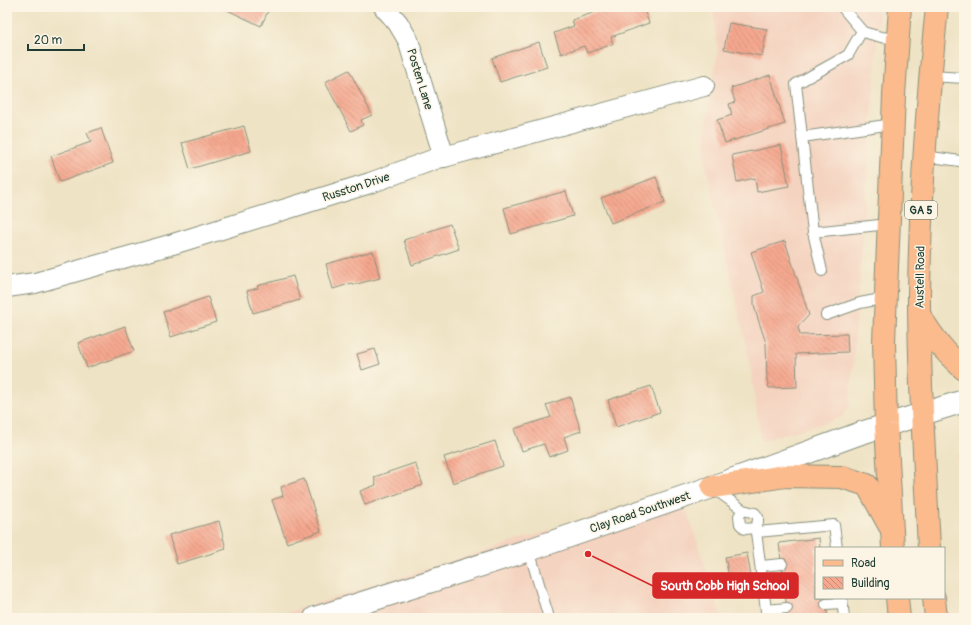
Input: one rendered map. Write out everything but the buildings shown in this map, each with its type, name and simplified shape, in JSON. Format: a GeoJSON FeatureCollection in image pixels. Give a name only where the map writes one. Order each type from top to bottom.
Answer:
{"type":"FeatureCollection","features":[{"type":"Feature","properties":{"kind":"main road","name":"GA 5"},"geometry":{"type":"LineString","coordinates":[[893,539],[886,425],[884,342],[893,124],[900,7]]}},
{"type":"Feature","properties":{"kind":"main road","name":"Austell Road"},"geometry":{"type":"LineString","coordinates":[[929,547],[922,413],[920,316],[922,186],[930,76],[937,7]]}},
{"type":"Feature","properties":{"kind":"main road"},"geometry":{"type":"LineString","coordinates":[[920,316],[931,334],[946,353],[964,369]]}},
{"type":"Feature","properties":{"kind":"main road"},"geometry":{"type":"LineString","coordinates":[[712,487],[786,476],[842,476],[867,485],[893,539]]}},
{"type":"Feature","properties":{"kind":"main road"},"geometry":{"type":"LineString","coordinates":[[897,599],[899,618]]}},
{"type":"Feature","properties":{"kind":"main road"},"geometry":{"type":"LineString","coordinates":[[934,599],[936,618]]}},
{"type":"Feature","properties":{"kind":"street","name":"Posten Lane"},"geometry":{"type":"LineString","coordinates":[[384,7],[398,24],[408,40],[444,157]]}},
{"type":"Feature","properties":{"kind":"street","name":"Russton Drive"},"geometry":{"type":"LineString","coordinates":[[7,287],[35,282],[173,244],[370,183],[438,158],[704,86]]}},
{"type":"Feature","properties":{"kind":"street","name":"Clay Road Southwest"},"geometry":{"type":"LineString","coordinates":[[315,618],[528,550],[886,425],[964,401]]}},
{"type":"Feature","properties":{"kind":"lane"},"geometry":{"type":"LineString","coordinates":[[842,7],[862,31],[881,37],[898,39]]}},
{"type":"Feature","properties":{"kind":"lane"},"geometry":{"type":"LineString","coordinates":[[822,271],[813,232],[796,84],[848,55],[862,31]]}},
{"type":"Feature","properties":{"kind":"lane"},"geometry":{"type":"LineString","coordinates":[[930,76],[964,78]]}},
{"type":"Feature","properties":{"kind":"lane"},"geometry":{"type":"LineString","coordinates":[[802,137],[893,124]]}},
{"type":"Feature","properties":{"kind":"lane"},"geometry":{"type":"LineString","coordinates":[[924,156],[960,161]]}},
{"type":"Feature","properties":{"kind":"lane"},"geometry":{"type":"LineString","coordinates":[[813,232],[889,224]]}},
{"type":"Feature","properties":{"kind":"lane"},"geometry":{"type":"LineString","coordinates":[[826,314],[860,303],[886,298]]}},
{"type":"Feature","properties":{"kind":"lane"},"geometry":{"type":"LineString","coordinates":[[712,487],[743,510],[755,513],[758,517],[755,530],[761,566],[766,614],[787,608]]}},
{"type":"Feature","properties":{"kind":"lane"},"geometry":{"type":"LineString","coordinates":[[743,510],[739,516],[740,524],[745,529],[755,530],[834,525],[837,547]]}},
{"type":"Feature","properties":{"kind":"lane"},"geometry":{"type":"LineString","coordinates":[[528,550],[549,618]]}},
{"type":"Feature","properties":{"kind":"lane"},"geometry":{"type":"LineString","coordinates":[[761,566],[782,564]]}},
{"type":"Feature","properties":{"kind":"lane"},"geometry":{"type":"LineString","coordinates":[[763,588],[784,585]]}},
{"type":"Feature","properties":{"kind":"lane"},"geometry":{"type":"LineString","coordinates":[[826,604],[842,601],[844,618]]}},
{"type":"Feature","properties":{"kind":"shaded area"},"geometry":{"type":"Polygon","coordinates":[[[713,7],[880,7],[850,406],[842,417],[761,441],[750,364],[705,161],[706,124],[718,52],[713,7]]]}},
{"type":"Feature","properties":{"kind":"shaded area"},"geometry":{"type":"Polygon","coordinates":[[[964,453],[964,516],[957,455],[964,453]]]}},
{"type":"Feature","properties":{"kind":"shaded area"},"geometry":{"type":"Polygon","coordinates":[[[680,490],[722,618],[270,618],[680,490]]]}},
{"type":"Feature","properties":{"kind":"place","name":"South Cobb High School"},"geometry":{"type":"Point","coordinates":[588,554]}}]}
